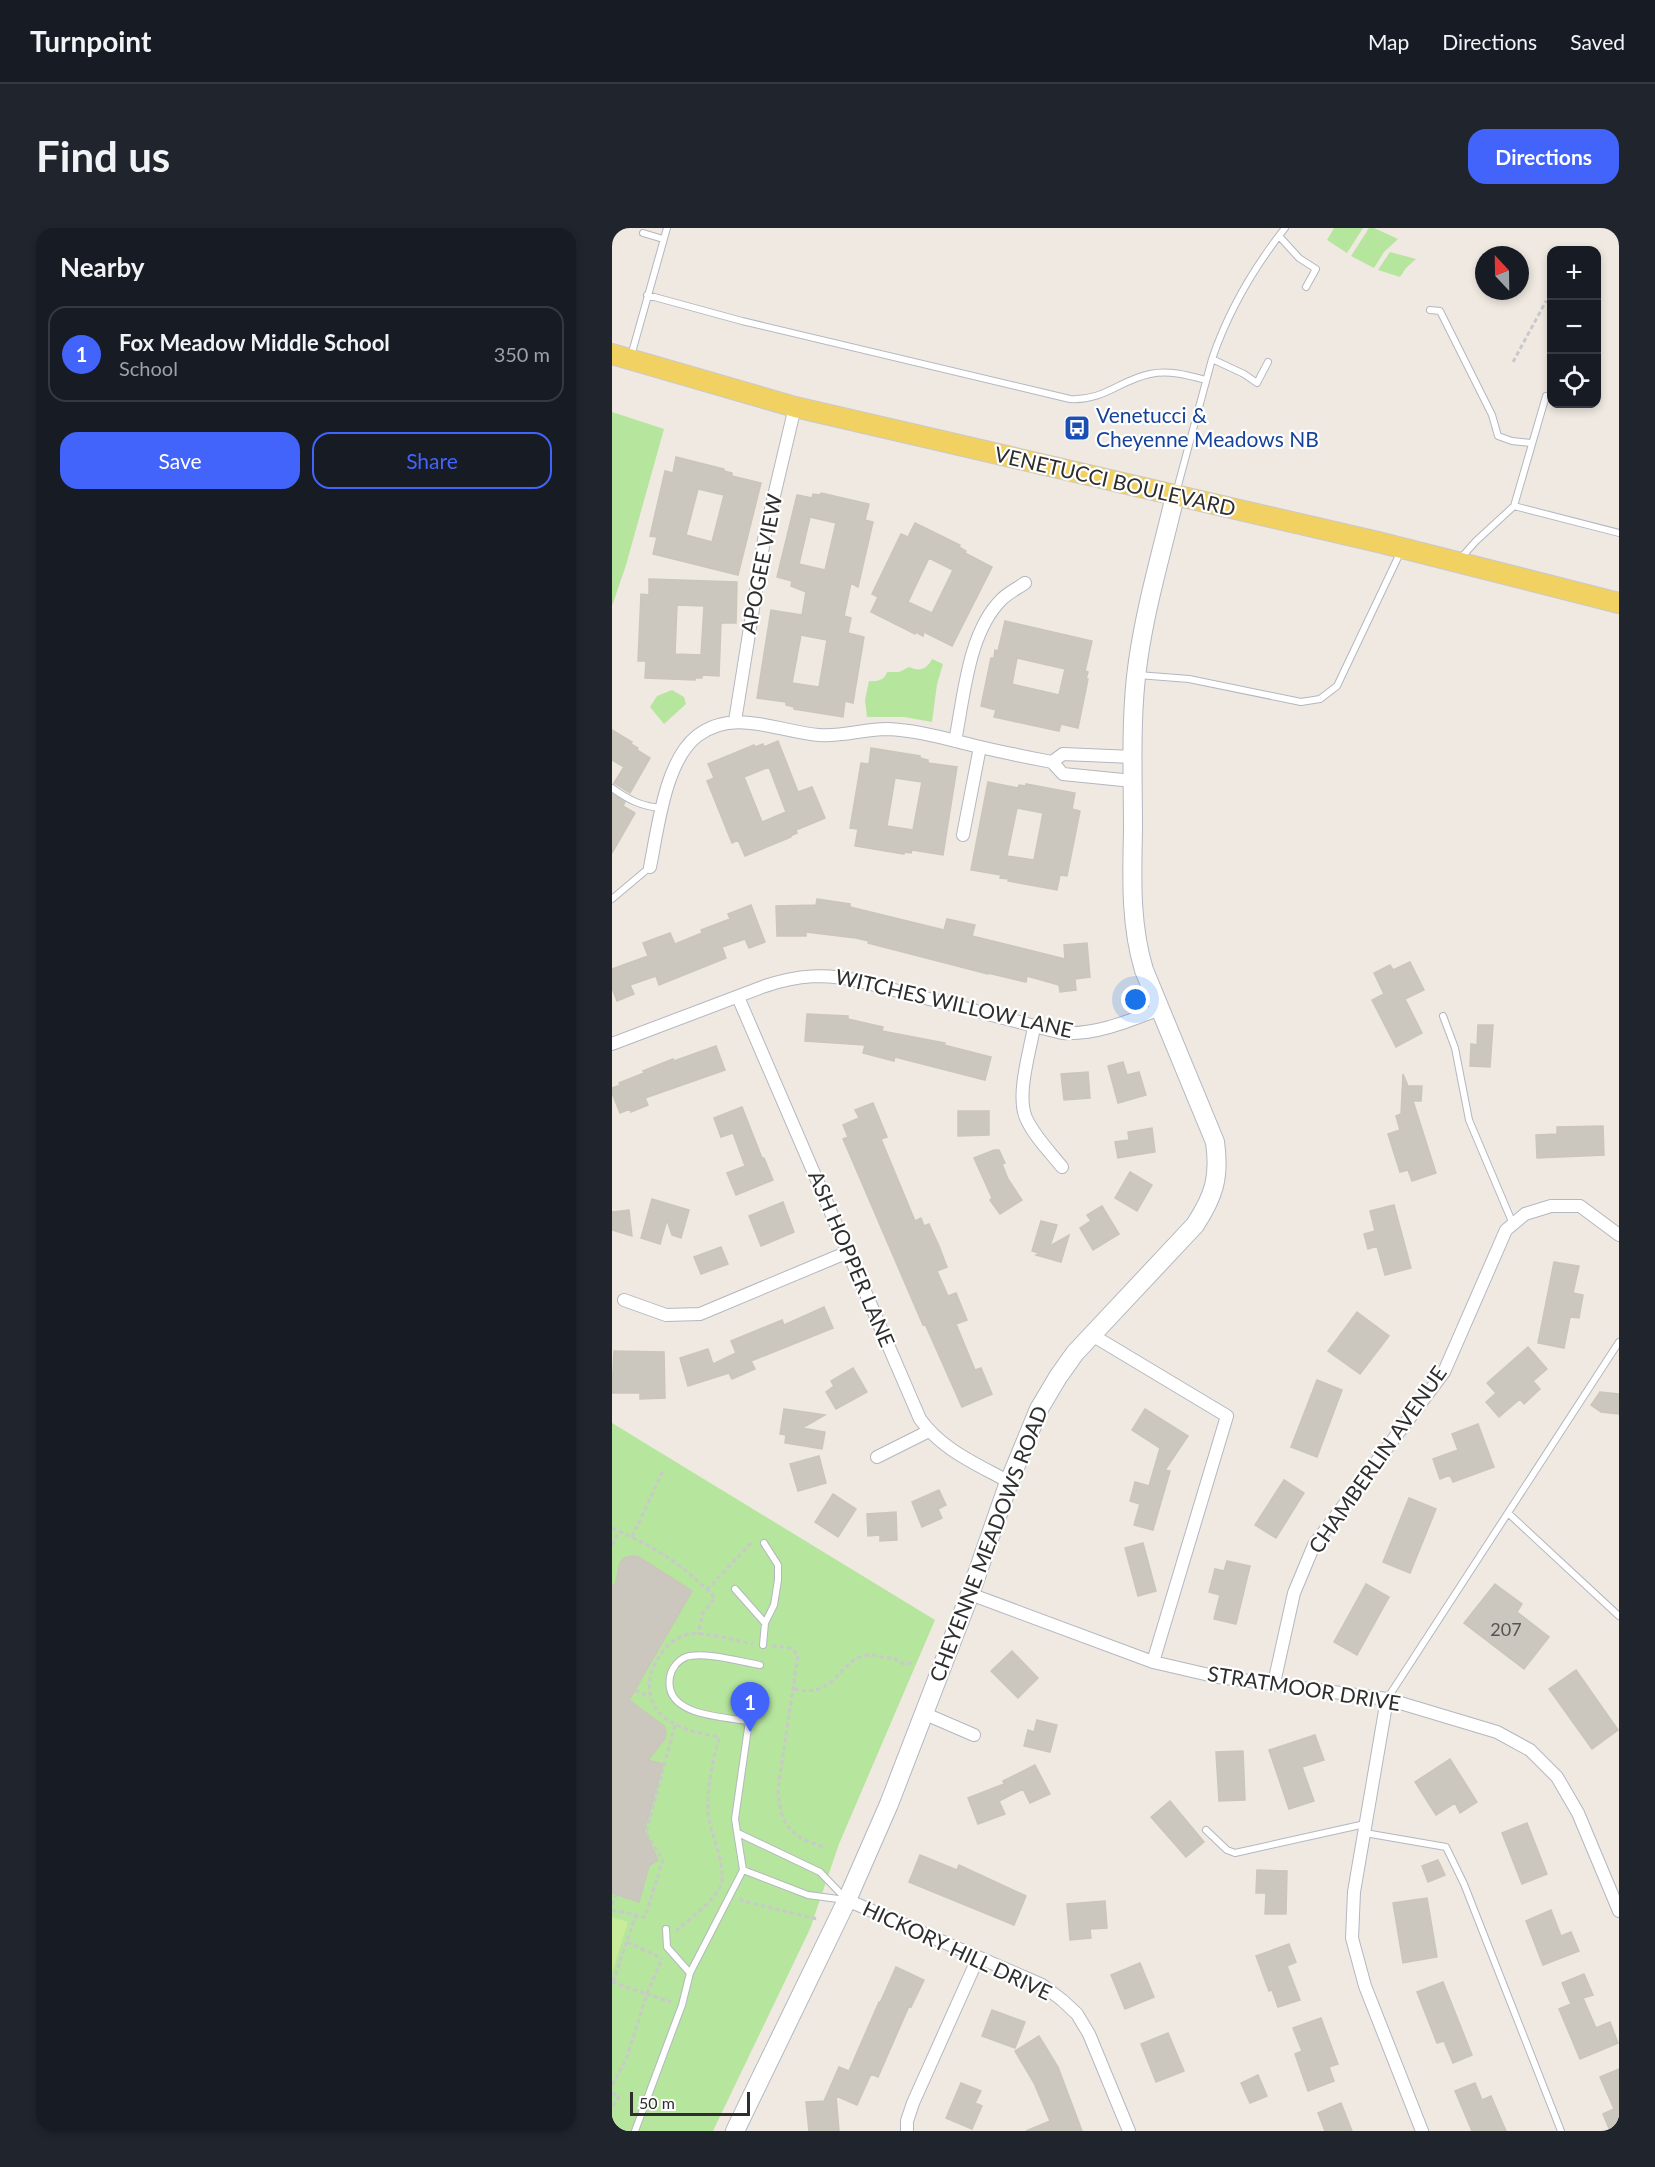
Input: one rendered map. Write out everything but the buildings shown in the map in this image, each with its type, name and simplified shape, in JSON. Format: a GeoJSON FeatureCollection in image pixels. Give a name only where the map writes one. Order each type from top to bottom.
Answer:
{"type":"FeatureCollection","features":[{"type":"Feature","properties":{"kind":"main road","name":"VENETUCCI BOULEVARD"},"geometry":{"type":"LineString","coordinates":[[621,357],[795,407],[1402,548],[1619,603]]}},
{"type":"Feature","properties":{"kind":"main road","name":"CHEYENNE MEADOWS ROAD"},"geometry":{"type":"LineString","coordinates":[[735,2131],[847,1900],[889,1804],[970,1594],[1009,1482],[1039,1409],[1075,1353],[1195,1225],[1207,1206],[1216,1184],[1218,1164],[1215,1142],[1137,948],[1132,898],[1133,757],[1137,675],[1146,610],[1175,496]]}},
{"type":"Feature","properties":{"kind":"street","name":"APOGEE VIEW"},"geometry":{"type":"LineString","coordinates":[[735,721],[765,534],[795,407]]}},
{"type":"Feature","properties":{"kind":"street"},"geometry":{"type":"LineString","coordinates":[[955,741],[978,635],[1002,598],[1025,583]]}},
{"type":"Feature","properties":{"kind":"street"},"geometry":{"type":"LineString","coordinates":[[650,867],[673,769],[680,756],[698,735],[735,721],[830,736],[887,729],[906,730],[1052,762],[1063,774],[1133,781]]}},
{"type":"Feature","properties":{"kind":"street"},"geometry":{"type":"LineString","coordinates":[[963,835],[980,747]]}},
{"type":"Feature","properties":{"kind":"street"},"geometry":{"type":"LineString","coordinates":[[1052,762],[1063,754],[1133,757]]}},
{"type":"Feature","properties":{"kind":"street","name":"WITCHES WILLOW LANE"},"geometry":{"type":"LineString","coordinates":[[612,1044],[783,980],[817,975],[838,976],[1062,1033],[1080,1034],[1127,1022],[1160,1009]]}},
{"type":"Feature","properties":{"kind":"street","name":"ASH HOPPER LANE"},"geometry":{"type":"LineString","coordinates":[[738,997],[912,1404],[929,1431],[951,1449],[1009,1482]]}},
{"type":"Feature","properties":{"kind":"street"},"geometry":{"type":"LineString","coordinates":[[1034,1027],[1025,1079],[1023,1109],[1034,1132],[1062,1167]]}},
{"type":"Feature","properties":{"kind":"street","name":"CHAMBERLIN AVENUE"},"geometry":{"type":"LineString","coordinates":[[1274,1683],[1294,1593],[1314,1545],[1444,1372],[1506,1230],[1525,1214],[1551,1206],[1580,1206],[1619,1235]]}},
{"type":"Feature","properties":{"kind":"street"},"geometry":{"type":"LineString","coordinates":[[624,1300],[666,1315],[700,1314],[848,1252]]}},
{"type":"Feature","properties":{"kind":"street"},"geometry":{"type":"LineString","coordinates":[[1092,1335],[1227,1416],[1153,1662]]}},
{"type":"Feature","properties":{"kind":"street"},"geometry":{"type":"LineString","coordinates":[[876,1457],[929,1431]]}},
{"type":"Feature","properties":{"kind":"street","name":"STRATMOOR DRIVE"},"geometry":{"type":"LineString","coordinates":[[970,1594],[1153,1662],[1218,1677],[1386,1699],[1497,1732],[1530,1750],[1557,1777],[1578,1813],[1619,1911]]}},
{"type":"Feature","properties":{"kind":"street"},"geometry":{"type":"LineString","coordinates":[[1386,1699],[1354,1892],[1352,1938],[1365,1986],[1422,2131]]}},
{"type":"Feature","properties":{"kind":"street"},"geometry":{"type":"LineString","coordinates":[[923,1713],[974,1736]]}},
{"type":"Feature","properties":{"kind":"street","name":"HICKORY HILL DRIVE"},"geometry":{"type":"LineString","coordinates":[[847,1900],[1042,1985],[1077,2013],[1089,2034],[1129,2131]]}},
{"type":"Feature","properties":{"kind":"street"},"geometry":{"type":"LineString","coordinates":[[907,2131],[907,2121],[913,2103],[978,1958]]}},
{"type":"Feature","properties":{"kind":"lane"},"geometry":{"type":"LineString","coordinates":[[621,357],[647,295],[667,228]]}},
{"type":"Feature","properties":{"kind":"lane","name":"CHEYENNE MEADOWS ROAD"},"geometry":{"type":"LineString","coordinates":[[1175,496],[1212,358],[1219,340],[1264,256],[1285,228]]}},
{"type":"Feature","properties":{"kind":"lane"},"geometry":{"type":"LineString","coordinates":[[643,232],[663,239]]}},
{"type":"Feature","properties":{"kind":"lane"},"geometry":{"type":"LineString","coordinates":[[1279,236],[1299,258],[1316,269],[1306,287]]}},
{"type":"Feature","properties":{"kind":"lane"},"geometry":{"type":"LineString","coordinates":[[647,295],[742,321],[1070,399],[1103,395],[1151,374],[1180,374],[1206,380]]}},
{"type":"Feature","properties":{"kind":"lane"},"geometry":{"type":"LineString","coordinates":[[1430,310],[1440,311],[1492,415],[1498,436],[1512,441],[1531,443]]}},
{"type":"Feature","properties":{"kind":"lane"},"geometry":{"type":"LineString","coordinates":[[1212,358],[1257,383],[1268,362]]}},
{"type":"Feature","properties":{"kind":"lane"},"geometry":{"type":"LineString","coordinates":[[1457,562],[1476,540],[1514,506],[1546,396]]}},
{"type":"Feature","properties":{"kind":"lane"},"geometry":{"type":"LineString","coordinates":[[1514,506],[1619,533]]}},
{"type":"Feature","properties":{"kind":"lane"},"geometry":{"type":"LineString","coordinates":[[1137,675],[1189,679],[1301,702],[1320,699],[1337,686],[1402,548]]}},
{"type":"Feature","properties":{"kind":"lane"},"geometry":{"type":"LineString","coordinates":[[612,789],[635,803],[663,808]]}},
{"type":"Feature","properties":{"kind":"lane"},"geometry":{"type":"LineString","coordinates":[[612,899],[650,867]]}},
{"type":"Feature","properties":{"kind":"lane"},"geometry":{"type":"LineString","coordinates":[[1443,1016],[1455,1048],[1469,1120],[1513,1224]]}},
{"type":"Feature","properties":{"kind":"lane"},"geometry":{"type":"LineString","coordinates":[[1386,1699],[1619,1341]]}},
{"type":"Feature","properties":{"kind":"lane"},"geometry":{"type":"LineString","coordinates":[[1508,1513],[1619,1616]]}},
{"type":"Feature","properties":{"kind":"lane"},"geometry":{"type":"LineString","coordinates":[[763,1646],[765,1623],[774,1605],[778,1580],[778,1565],[764,1543]]}},
{"type":"Feature","properties":{"kind":"lane"},"geometry":{"type":"LineString","coordinates":[[735,1589],[765,1623]]}},
{"type":"Feature","properties":{"kind":"lane"},"geometry":{"type":"LineString","coordinates":[[635,2131],[682,2005],[690,1972],[744,1870],[735,1819],[749,1721],[696,1713],[684,1708],[676,1701],[669,1682],[670,1672],[687,1656],[702,1655],[760,1665]]}},
{"type":"Feature","properties":{"kind":"lane"},"geometry":{"type":"LineString","coordinates":[[1206,1830],[1227,1851],[1235,1853],[1365,1828],[1446,1847],[1464,1884],[1561,2131]]}},
{"type":"Feature","properties":{"kind":"lane"},"geometry":{"type":"LineString","coordinates":[[738,1833],[820,1872],[847,1900]]}},
{"type":"Feature","properties":{"kind":"lane"},"geometry":{"type":"LineString","coordinates":[[744,1870],[808,1895],[847,1900]]}},
{"type":"Feature","properties":{"kind":"lane"},"geometry":{"type":"LineString","coordinates":[[666,1929],[667,1947],[690,1972]]}},
{"type":"Feature","properties":{"kind":"path"},"geometry":{"type":"LineString","coordinates":[[1513,362],[1546,301]]}},
{"type":"Feature","properties":{"kind":"path"},"geometry":{"type":"LineString","coordinates":[[632,1537],[663,1471]]}},
{"type":"Feature","properties":{"kind":"path"},"geometry":{"type":"LineString","coordinates":[[612,1528],[676,1561],[715,1598],[703,1613],[698,1634]]}},
{"type":"Feature","properties":{"kind":"path"},"geometry":{"type":"LineString","coordinates":[[612,1545],[619,1532]]}},
{"type":"Feature","properties":{"kind":"path"},"geometry":{"type":"LineString","coordinates":[[707,1590],[757,1536]]}},
{"type":"Feature","properties":{"kind":"path"},"geometry":{"type":"LineString","coordinates":[[794,1689],[813,1692],[830,1684],[850,1664],[867,1655],[892,1657],[904,1664],[912,1663]]}},
{"type":"Feature","properties":{"kind":"path"},"geometry":{"type":"LineString","coordinates":[[635,1690],[650,1697]]}},
{"type":"Feature","properties":{"kind":"path"},"geometry":{"type":"LineString","coordinates":[[612,1910],[645,1917],[663,1860],[646,1833],[675,1725],[718,1737],[710,1783],[708,1812],[711,1832],[722,1868],[721,1886],[713,1898],[675,1932],[647,1994],[626,2060],[612,2085]]}},
{"type":"Feature","properties":{"kind":"path"},"geometry":{"type":"LineString","coordinates":[[721,1886],[733,1892],[743,1901],[817,1919]]}},
{"type":"Feature","properties":{"kind":"path"},"geometry":{"type":"LineString","coordinates":[[612,1905],[616,1894]]}},
{"type":"Feature","properties":{"kind":"path"},"geometry":{"type":"LineString","coordinates":[[636,1916],[613,1982],[682,2005]]}},
{"type":"Feature","properties":{"kind":"path"},"geometry":{"type":"LineString","coordinates":[[627,1942],[662,1958]]}},
{"type":"Feature","properties":{"kind":"path"},"geometry":{"type":"LineString","coordinates":[[612,2073],[617,2076]]}},
{"type":"Feature","properties":{"kind":"path"},"geometry":{"type":"LineString","coordinates":[[612,2093],[619,2096],[612,2108]]}},
{"type":"Feature","properties":{"kind":"green space"},"geometry":{"type":"Polygon","coordinates":[[[1334,228],[1363,228],[1347,253],[1327,240],[1334,228]]]}},
{"type":"Feature","properties":{"kind":"green space"},"geometry":{"type":"Polygon","coordinates":[[[1369,228],[1398,239],[1384,252],[1374,268],[1351,256],[1369,228]]]}},
{"type":"Feature","properties":{"kind":"green space"},"geometry":{"type":"Polygon","coordinates":[[[1390,252],[1416,259],[1400,277],[1378,270],[1390,252]]]}},
{"type":"Feature","properties":{"kind":"green space"},"geometry":{"type":"Polygon","coordinates":[[[612,412],[664,429],[626,565],[612,606],[612,412]]]}},
{"type":"Feature","properties":{"kind":"green space"},"geometry":{"type":"Polygon","coordinates":[[[932,659],[943,664],[937,684],[932,722],[904,717],[867,717],[865,700],[869,681],[880,680],[887,672],[899,672],[909,667],[923,669],[932,659]]]}},
{"type":"Feature","properties":{"kind":"green space"},"geometry":{"type":"Polygon","coordinates":[[[672,690],[684,697],[686,704],[664,724],[650,707],[657,696],[672,690]]]}},
{"type":"Feature","properties":{"kind":"green space"},"geometry":{"type":"Polygon","coordinates":[[[612,1423],[935,1620],[839,1844],[810,1929],[713,2131],[612,2131],[612,1423]]]}},
{"type":"Feature","properties":{"kind":"green space"},"geometry":{"type":"Polygon","coordinates":[[[612,1917],[628,1922],[612,1973],[612,1917]]]}},
{"type":"Feature","properties":{"kind":"place","name":"Venetucci & Cheyenne Meadows NB"},"geometry":{"type":"Point","coordinates":[1077,428]}},
{"type":"Feature","properties":{"kind":"place","name":"Fox Meadow Middle School"},"geometry":{"type":"Point","coordinates":[750,1732]}}]}
